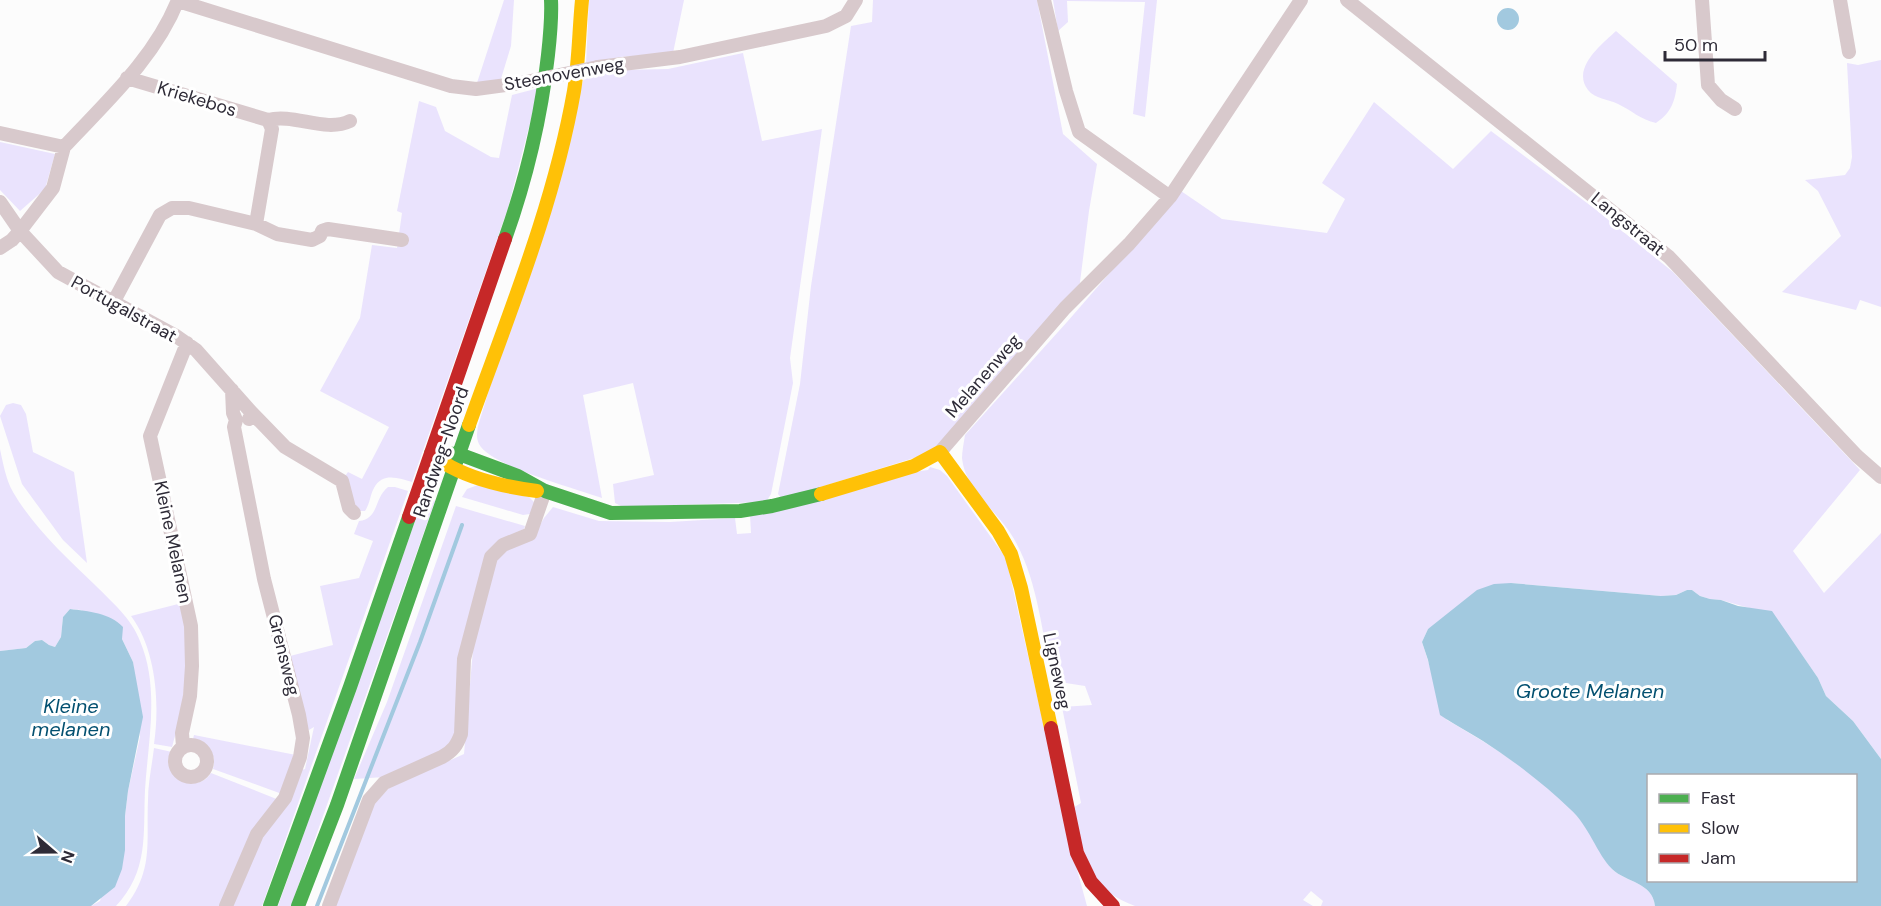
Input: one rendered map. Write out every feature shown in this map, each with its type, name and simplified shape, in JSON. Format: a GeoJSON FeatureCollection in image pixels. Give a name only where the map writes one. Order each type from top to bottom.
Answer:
{"type":"FeatureCollection","features":[{"type":"Feature","properties":{"kind":"main road","name":"Randweg-Noord"},"geometry":{"type":"LineString","coordinates":[[270,906],[350,687],[519,201],[544,90],[552,14],[551,0]]}},
{"type":"Feature","properties":{"kind":"main road","name":"Randweg-Noord"},"geometry":{"type":"LineString","coordinates":[[298,906],[337,805],[537,231],[562,146],[574,89],[582,0]]}},
{"type":"Feature","properties":{"kind":"main road","name":"Melanenweg"},"geometry":{"type":"LineString","coordinates":[[431,453],[459,454],[518,476],[545,491],[611,513],[740,511],[772,506],[842,489],[914,466],[940,452]]}},
{"type":"Feature","properties":{"kind":"main road","name":"Ligneweg"},"geometry":{"type":"LineString","coordinates":[[940,452],[998,531],[1011,554],[1021,588],[1077,853],[1089,881],[1098,893],[1113,906]]}},
{"type":"Feature","properties":{"kind":"main road","name":"Melanenweg"},"geometry":{"type":"LineString","coordinates":[[431,453],[453,469],[514,489],[545,491]]}},
{"type":"Feature","properties":{"kind":"street","name":"Steenovenweg"},"geometry":{"type":"LineString","coordinates":[[178,0],[451,86],[476,89],[521,83],[598,67],[680,57],[826,26],[846,16],[856,0]]}},
{"type":"Feature","properties":{"kind":"street","name":"Kriekebos"},"geometry":{"type":"LineString","coordinates":[[0,249],[20,231],[53,188],[64,147],[127,78],[163,33],[178,0]]}},
{"type":"Feature","properties":{"kind":"street"},"geometry":{"type":"LineString","coordinates":[[1044,0],[1066,90],[1079,132],[1170,197]]}},
{"type":"Feature","properties":{"kind":"street","name":"Melanenweg"},"geometry":{"type":"LineString","coordinates":[[940,452],[1065,308],[1129,244],[1170,197],[1301,0]]}},
{"type":"Feature","properties":{"kind":"street","name":"Langstraat"},"geometry":{"type":"LineString","coordinates":[[1347,0],[1669,257],[1857,456],[1881,477]]}},
{"type":"Feature","properties":{"kind":"street"},"geometry":{"type":"LineString","coordinates":[[1702,0],[1708,85],[1721,100],[1735,109]]}},
{"type":"Feature","properties":{"kind":"street"},"geometry":{"type":"LineString","coordinates":[[1840,0],[1849,52]]}},
{"type":"Feature","properties":{"kind":"street","name":"Kriekebos"},"geometry":{"type":"LineString","coordinates":[[127,78],[268,120],[280,117],[330,124],[343,124],[350,121]]}},
{"type":"Feature","properties":{"kind":"street"},"geometry":{"type":"LineString","coordinates":[[256,224],[272,129],[268,120]]}},
{"type":"Feature","properties":{"kind":"street"},"geometry":{"type":"LineString","coordinates":[[0,133],[64,147]]}},
{"type":"Feature","properties":{"kind":"street","name":"Portugalstraat"},"geometry":{"type":"LineString","coordinates":[[0,201],[20,231],[58,272],[196,350],[285,447],[342,481],[350,508],[354,513]]}},
{"type":"Feature","properties":{"kind":"street"},"geometry":{"type":"LineString","coordinates":[[112,303],[160,215],[172,207],[189,208],[256,224],[277,234],[312,240],[328,229],[402,240]]}},
{"type":"Feature","properties":{"kind":"street","name":"Kleine Melanen"},"geometry":{"type":"LineString","coordinates":[[183,747],[182,733],[190,696],[192,666],[191,626],[150,436],[187,344]]}},
{"type":"Feature","properties":{"kind":"street","name":"Grensweg"},"geometry":{"type":"LineString","coordinates":[[226,906],[257,834],[285,798],[300,757],[303,738],[264,579],[234,427],[236,420],[233,413],[232,390]]}},
{"type":"Feature","properties":{"kind":"street"},"geometry":{"type":"LineString","coordinates":[[236,420],[242,422],[249,419],[252,413]]}},
{"type":"Feature","properties":{"kind":"street"},"geometry":{"type":"LineString","coordinates":[[329,906],[369,800],[384,783],[442,757],[451,752],[457,744],[460,734],[464,659],[491,557],[503,545],[530,534],[545,491]]}},
{"type":"Feature","properties":{"kind":"shaded area"},"geometry":{"type":"Polygon","coordinates":[[[504,0],[514,0],[511,46],[500,82],[476,86],[504,0]]]}},
{"type":"Feature","properties":{"kind":"shaded area"},"geometry":{"type":"Polygon","coordinates":[[[589,0],[684,0],[673,53],[620,57],[586,64],[589,0]]]}},
{"type":"Feature","properties":{"kind":"shaded area"},"geometry":{"type":"Polygon","coordinates":[[[873,0],[1037,0],[1063,134],[1097,164],[1079,290],[930,453],[782,499],[778,494],[800,384],[811,286],[851,26],[872,22],[873,0]]]}},
{"type":"Feature","properties":{"kind":"shaded area"},"geometry":{"type":"Polygon","coordinates":[[[1053,0],[1157,0],[1145,117],[1133,114],[1145,2],[1067,1],[1068,22],[1058,31],[1053,0]]]}},
{"type":"Feature","properties":{"kind":"shaded area"},"geometry":{"type":"Polygon","coordinates":[[[1616,31],[1677,84],[1671,106],[1656,123],[1594,95],[1584,82],[1583,73],[1590,57],[1616,31]]]}},
{"type":"Feature","properties":{"kind":"shaded area"},"geometry":{"type":"Polygon","coordinates":[[[743,53],[762,141],[822,129],[790,358],[793,383],[771,494],[766,502],[623,507],[615,503],[613,484],[654,475],[633,383],[583,395],[602,498],[535,476],[486,452],[479,444],[478,426],[584,78],[619,70],[668,69],[743,53]]]}},
{"type":"Feature","properties":{"kind":"shaded area"},"geometry":{"type":"Polygon","coordinates":[[[1881,60],[1881,307],[1860,300],[1856,310],[1782,292],[1841,236],[1818,191],[1805,180],[1845,175],[1850,168],[1852,157],[1847,63],[1858,65],[1881,60]]]}},
{"type":"Feature","properties":{"kind":"shaded area"},"geometry":{"type":"Polygon","coordinates":[[[539,88],[508,208],[412,482],[391,478],[381,480],[374,488],[365,511],[356,511],[343,479],[348,472],[362,479],[389,427],[320,391],[360,318],[372,245],[397,248],[402,213],[397,211],[419,101],[436,107],[445,131],[491,157],[499,158],[512,95],[539,88]]]}},
{"type":"Feature","properties":{"kind":"shaded area"},"geometry":{"type":"Polygon","coordinates":[[[1374,102],[1453,169],[1491,131],[1595,209],[1673,272],[1860,470],[1793,551],[1824,593],[1881,533],[1881,759],[1853,721],[1826,696],[1818,678],[1795,645],[1749,608],[1700,596],[1692,590],[1676,595],[1661,596],[1511,583],[1428,629],[1422,642],[1447,720],[1514,762],[1561,799],[1585,826],[1610,867],[1618,874],[1644,887],[1653,898],[1655,906],[1321,906],[1323,901],[1311,891],[1303,900],[1313,906],[1135,906],[1115,897],[1094,878],[1079,842],[1071,809],[1081,803],[1062,707],[1092,705],[1085,686],[1053,681],[1033,584],[1019,548],[1009,531],[968,479],[962,458],[965,435],[1181,191],[1222,219],[1327,233],[1345,199],[1322,183],[1374,102]]]}},
{"type":"Feature","properties":{"kind":"shaded area"},"geometry":{"type":"Polygon","coordinates":[[[0,142],[55,154],[45,189],[20,211],[0,190],[0,142]]]}},
{"type":"Feature","properties":{"kind":"shaded area"},"geometry":{"type":"Polygon","coordinates":[[[13,403],[21,405],[26,414],[33,452],[74,472],[87,563],[63,540],[22,484],[0,416],[6,405],[13,403]]]}},
{"type":"Feature","properties":{"kind":"shaded area"},"geometry":{"type":"Polygon","coordinates":[[[0,449],[8,482],[21,505],[51,542],[126,618],[140,641],[146,659],[150,677],[151,715],[144,837],[139,866],[134,879],[127,893],[116,906],[91,906],[100,901],[125,816],[140,737],[133,662],[122,639],[81,610],[70,609],[63,617],[61,637],[55,647],[42,640],[35,641],[26,648],[0,651],[0,449]]]}},
{"type":"Feature","properties":{"kind":"shaded area"},"geometry":{"type":"Polygon","coordinates":[[[930,467],[940,470],[947,476],[1006,558],[1073,855],[1087,906],[333,906],[373,805],[389,788],[464,754],[474,638],[492,566],[508,548],[532,539],[553,507],[599,521],[670,522],[735,518],[737,534],[751,533],[750,515],[906,473],[928,470],[930,467]]]}},
{"type":"Feature","properties":{"kind":"shaded area"},"geometry":{"type":"Polygon","coordinates":[[[478,485],[529,497],[534,502],[534,509],[530,514],[523,515],[462,497],[467,489],[478,485]]]}},
{"type":"Feature","properties":{"kind":"shaded area"},"geometry":{"type":"Polygon","coordinates":[[[388,487],[408,491],[262,906],[231,906],[255,846],[301,770],[305,769],[314,727],[309,730],[305,727],[290,656],[333,645],[320,586],[359,578],[373,541],[354,534],[359,521],[370,516],[388,487]]]}},
{"type":"Feature","properties":{"kind":"shaded area"},"geometry":{"type":"Polygon","coordinates":[[[424,496],[435,501],[291,906],[278,906],[424,496]]]}},
{"type":"Feature","properties":{"kind":"shaded area"},"geometry":{"type":"Polygon","coordinates":[[[456,506],[525,526],[524,529],[493,546],[456,733],[442,751],[385,777],[354,779],[387,702],[456,506]]]}},
{"type":"Feature","properties":{"kind":"shaded area"},"geometry":{"type":"Polygon","coordinates":[[[182,603],[186,641],[184,693],[172,747],[154,744],[156,694],[151,660],[146,644],[131,616],[182,603]]]}},
{"type":"Feature","properties":{"kind":"shaded area"},"geometry":{"type":"Polygon","coordinates":[[[194,735],[296,755],[282,794],[213,769],[214,758],[210,750],[193,739],[194,735]]]}},
{"type":"Feature","properties":{"kind":"shaded area"},"geometry":{"type":"Polygon","coordinates":[[[154,748],[172,752],[170,766],[180,780],[197,783],[211,773],[279,800],[222,906],[126,906],[135,893],[145,868],[149,787],[154,748]]]}},
{"type":"Feature","properties":{"kind":"water"},"geometry":{"type":"Polygon","coordinates":[[[1508,8],[1516,11],[1519,19],[1516,27],[1508,30],[1500,27],[1497,19],[1500,11],[1508,8]]]}},
{"type":"Feature","properties":{"kind":"water","name":"Groote Melanen"},"geometry":{"type":"Polygon","coordinates":[[[1511,583],[1661,596],[1676,595],[1692,590],[1710,599],[1772,611],[1818,678],[1826,696],[1853,721],[1881,759],[1881,906],[1655,906],[1653,898],[1644,887],[1612,869],[1577,816],[1560,800],[1506,757],[1440,715],[1422,642],[1428,629],[1477,590],[1494,584],[1511,583]]]}},
{"type":"Feature","properties":{"kind":"water","name":"Kleine melanen"},"geometry":{"type":"Polygon","coordinates":[[[70,609],[98,614],[118,622],[123,627],[122,639],[133,662],[143,717],[128,791],[122,869],[115,887],[91,906],[0,906],[0,651],[26,648],[35,641],[42,640],[55,647],[61,637],[63,617],[70,609]]]}},
{"type":"Feature","properties":{"kind":"waterway"},"geometry":{"type":"LineString","coordinates":[[317,906],[420,642],[462,525]]}},
{"type":"Feature","properties":{"kind":"traffic: fast"},"geometry":{"type":"LineString","coordinates":[[505,239],[520,194],[537,125],[548,55],[551,0]]}},
{"type":"Feature","properties":{"kind":"traffic: fast"},"geometry":{"type":"LineString","coordinates":[[298,906],[337,805],[469,425]]}},
{"type":"Feature","properties":{"kind":"traffic: fast"},"geometry":{"type":"LineString","coordinates":[[431,453],[459,454],[518,476],[545,491],[611,513],[740,511],[821,494]]}},
{"type":"Feature","properties":{"kind":"traffic: fast"},"geometry":{"type":"LineString","coordinates":[[270,906],[409,517]]}},
{"type":"Feature","properties":{"kind":"traffic: slow"},"geometry":{"type":"LineString","coordinates":[[469,425],[529,260],[555,176],[574,91],[582,0]]}},
{"type":"Feature","properties":{"kind":"traffic: slow"},"geometry":{"type":"LineString","coordinates":[[821,494],[914,466],[940,452],[998,531],[1011,554],[1021,588],[1051,728]]}},
{"type":"Feature","properties":{"kind":"traffic: slow"},"geometry":{"type":"LineString","coordinates":[[444,463],[489,482],[537,491]]}},
{"type":"Feature","properties":{"kind":"traffic: jam"},"geometry":{"type":"LineString","coordinates":[[409,517],[505,239]]}},
{"type":"Feature","properties":{"kind":"traffic: jam"},"geometry":{"type":"LineString","coordinates":[[1051,728],[1077,853],[1091,882],[1113,906]]}}]}
